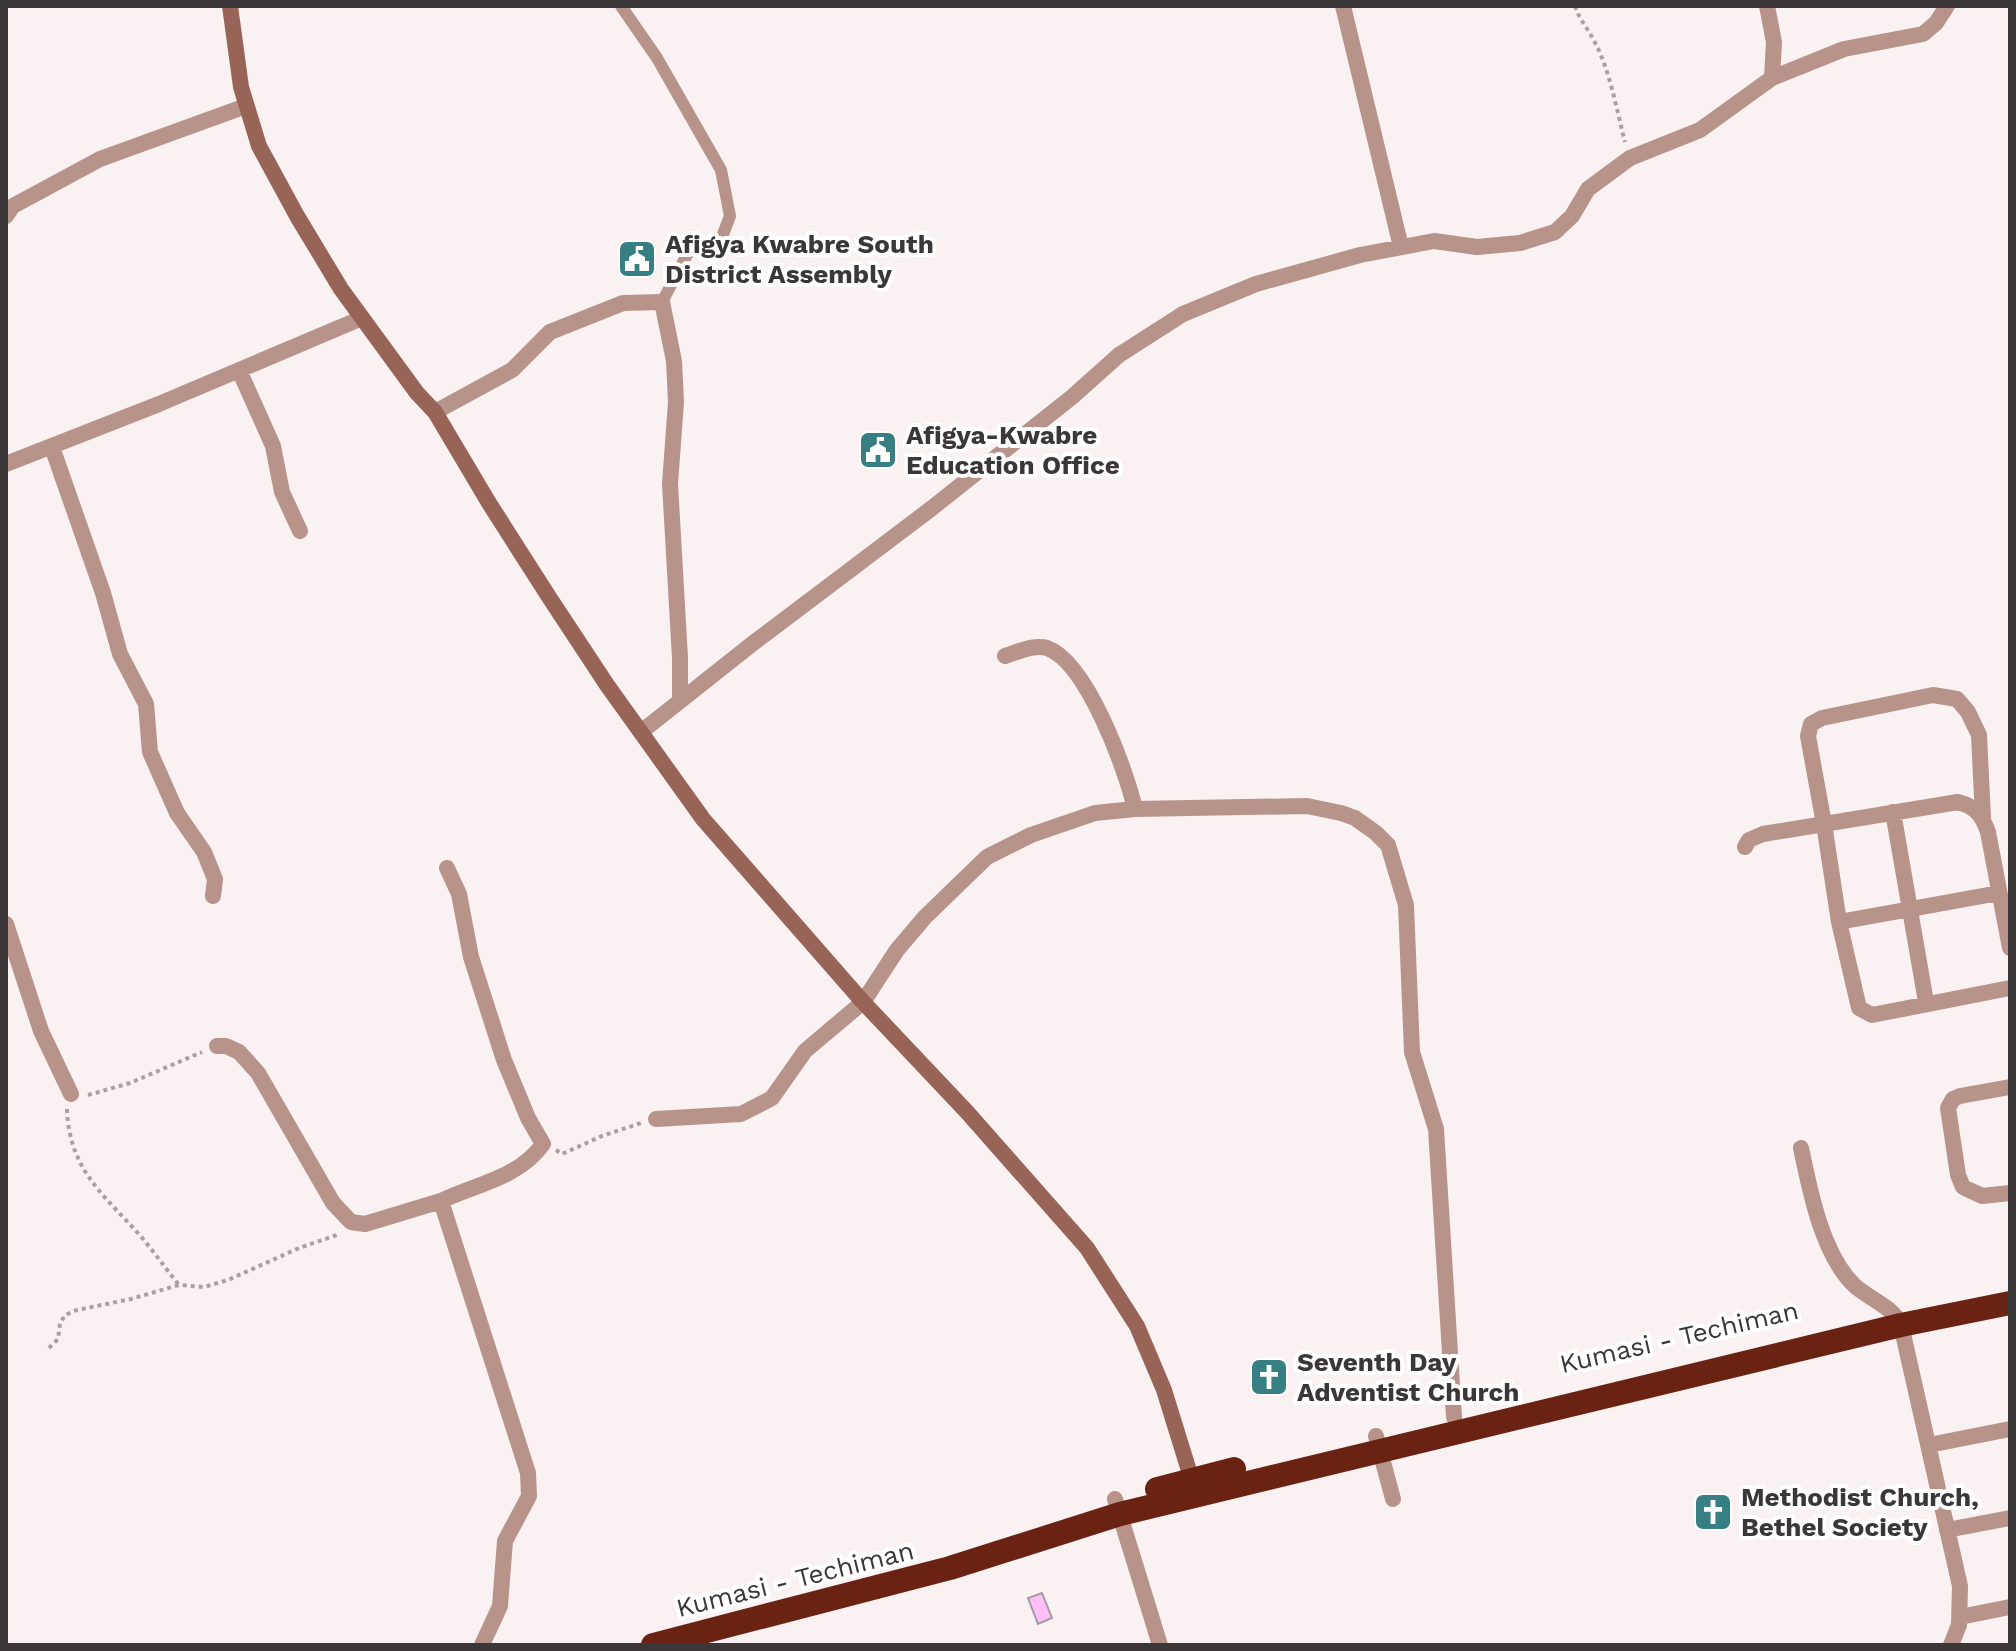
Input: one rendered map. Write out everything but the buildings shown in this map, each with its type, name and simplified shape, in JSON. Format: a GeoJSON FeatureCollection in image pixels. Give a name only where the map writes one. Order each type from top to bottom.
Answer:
{"type":"FeatureCollection","features":[{"type":"Feature","properties":{"kind":"highway","name":"Kumasi - Techiman"},"geometry":{"type":"LineString","coordinates":[[653,1645],[950,1568],[1059,1517],[1118,1506],[1899,1320],[2010,1287]]}},
{"type":"Feature","properties":{"kind":"highway","name":"Kumasi - Techiman"},"geometry":{"type":"LineString","coordinates":[[1378,1443],[1454,1417],[1650,1373],[1899,1320],[2010,1303]]}},
{"type":"Feature","properties":{"kind":"street"},"geometry":{"type":"LineString","coordinates":[[230,6],[246,106],[273,174],[317,252],[417,393],[435,412],[489,503],[641,732],[703,819],[863,1002],[1066,1221],[1108,1277],[1137,1326],[1164,1390],[1194,1487]]}},
{"type":"Feature","properties":{"kind":"street"},"geometry":{"type":"LineString","coordinates":[[1343,6],[1401,247]]}},
{"type":"Feature","properties":{"kind":"street"},"geometry":{"type":"LineString","coordinates":[[1767,6],[1774,42],[1772,78]]}},
{"type":"Feature","properties":{"kind":"street"},"geometry":{"type":"LineString","coordinates":[[641,732],[944,499],[1072,397],[1119,355],[1183,314],[1256,284],[1360,255],[1434,241],[1477,247],[1520,243],[1555,232],[1572,216],[1588,189],[1630,158],[1700,130],[1772,78],[1844,49],[1923,34],[1936,23],[1947,6]]}},
{"type":"Feature","properties":{"kind":"street"},"geometry":{"type":"LineString","coordinates":[[6,216],[13,206],[100,159],[246,106]]}},
{"type":"Feature","properties":{"kind":"street"},"geometry":{"type":"LineString","coordinates":[[435,412],[512,370],[550,332],[623,303],[662,302],[674,361],[676,402],[670,484],[680,700]]}},
{"type":"Feature","properties":{"kind":"street"},"geometry":{"type":"LineString","coordinates":[[6,464],[362,318]]}},
{"type":"Feature","properties":{"kind":"street"},"geometry":{"type":"LineString","coordinates":[[239,370],[269,435],[282,492],[300,531]]}},
{"type":"Feature","properties":{"kind":"street"},"geometry":{"type":"LineString","coordinates":[[52,447],[68,500],[93,563],[120,654],[146,704],[154,764],[177,813],[204,852],[215,879],[213,896]]}},
{"type":"Feature","properties":{"kind":"street"},"geometry":{"type":"LineString","coordinates":[[1005,656],[1037,647],[1048,649],[1062,657],[1079,676],[1127,776],[1135,809]]}},
{"type":"Feature","properties":{"kind":"street"},"geometry":{"type":"LineString","coordinates":[[2010,948],[2002,885],[1983,818],[1979,735],[1968,712],[1957,699],[1933,695],[1835,715],[1811,724],[1808,736],[1839,922],[1859,1008],[1872,1015],[2010,988]]}},
{"type":"Feature","properties":{"kind":"street"},"geometry":{"type":"LineString","coordinates":[[1745,847],[1749,840],[1763,834],[1958,802],[1972,806],[1983,818]]}},
{"type":"Feature","properties":{"kind":"street"},"geometry":{"type":"LineString","coordinates":[[656,1119],[741,1114],[772,1098],[805,1051],[863,1002],[906,939],[987,857],[1031,835],[1095,813],[1135,809],[1317,807],[1355,818],[1388,845],[1406,905],[1412,1052],[1436,1129],[1454,1417]]}},
{"type":"Feature","properties":{"kind":"street"},"geometry":{"type":"LineString","coordinates":[[1893,812],[1912,907],[1926,1002]]}},
{"type":"Feature","properties":{"kind":"street"},"geometry":{"type":"LineString","coordinates":[[217,1046],[239,1052],[258,1073],[333,1203],[351,1222],[365,1224],[441,1201],[510,1173],[543,1144],[528,1118],[504,1060],[471,957],[459,894],[447,868]]}},
{"type":"Feature","properties":{"kind":"street"},"geometry":{"type":"LineString","coordinates":[[1839,922],[2002,885]]}},
{"type":"Feature","properties":{"kind":"street"},"geometry":{"type":"LineString","coordinates":[[6,924],[41,1031],[71,1094]]}},
{"type":"Feature","properties":{"kind":"street"},"geometry":{"type":"LineString","coordinates":[[2010,1087],[1960,1096],[1953,1099],[1948,1108],[1958,1175],[1963,1187],[1982,1196],[2010,1193]]}},
{"type":"Feature","properties":{"kind":"street"},"geometry":{"type":"LineString","coordinates":[[1801,1148],[1816,1213],[1831,1251],[1854,1285],[1899,1320],[1960,1586],[1960,1617],[1951,1645]]}},
{"type":"Feature","properties":{"kind":"street"},"geometry":{"type":"LineString","coordinates":[[441,1201],[528,1473],[529,1496],[505,1541],[500,1606],[482,1645]]}},
{"type":"Feature","properties":{"kind":"street"},"geometry":{"type":"LineString","coordinates":[[1929,1445],[2010,1429]]}},
{"type":"Feature","properties":{"kind":"street"},"geometry":{"type":"LineString","coordinates":[[1378,1443],[1393,1499]]}},
{"type":"Feature","properties":{"kind":"street"},"geometry":{"type":"LineString","coordinates":[[1118,1506],[1160,1645]]}},
{"type":"Feature","properties":{"kind":"street"},"geometry":{"type":"LineString","coordinates":[[1947,1530],[2010,1518]]}},
{"type":"Feature","properties":{"kind":"street"},"geometry":{"type":"LineString","coordinates":[[1960,1617],[2010,1607]]}},
{"type":"Feature","properties":{"kind":"lane"},"geometry":{"type":"LineString","coordinates":[[621,6],[657,58],[721,170],[730,216],[722,237],[688,253],[662,302]]}},
{"type":"Feature","properties":{"kind":"path"},"geometry":{"type":"LineString","coordinates":[[1575,6],[1594,39],[1630,158]]}},
{"type":"Feature","properties":{"kind":"path"},"geometry":{"type":"LineString","coordinates":[[179,1285],[83,1171],[68,1130],[67,1104],[71,1094],[92,1095],[117,1087],[217,1046]]}},
{"type":"Feature","properties":{"kind":"path"},"geometry":{"type":"LineString","coordinates":[[543,1144],[562,1154],[602,1136],[656,1119]]}},
{"type":"Feature","properties":{"kind":"path"},"geometry":{"type":"LineString","coordinates":[[49,1348],[58,1339],[65,1315],[179,1285],[204,1287],[228,1280],[299,1248],[365,1224]]}},
{"type":"Feature","properties":{"kind":"place","name":"Afigya Kwabre South District Assembly"},"geometry":{"type":"Point","coordinates":[637,259]}},
{"type":"Feature","properties":{"kind":"place","name":"Afigya-Kwabre Education Office"},"geometry":{"type":"Point","coordinates":[878,450]}},
{"type":"Feature","properties":{"kind":"place","name":"Seventh Day Adventist Church"},"geometry":{"type":"Point","coordinates":[1269,1377]}},
{"type":"Feature","properties":{"kind":"place","name":"Methodist Church, Bethel Society"},"geometry":{"type":"Point","coordinates":[1713,1512]}}]}
